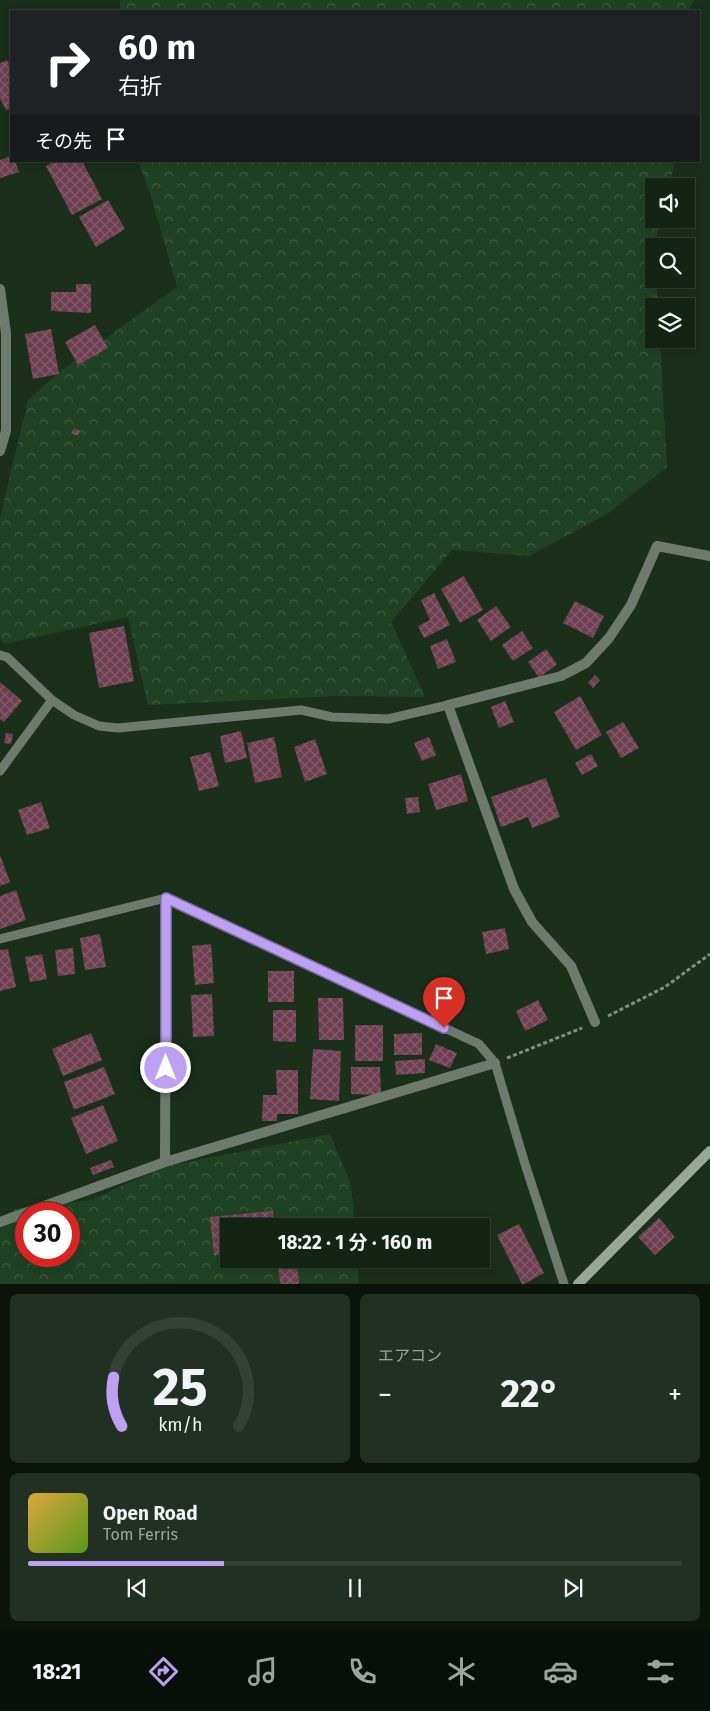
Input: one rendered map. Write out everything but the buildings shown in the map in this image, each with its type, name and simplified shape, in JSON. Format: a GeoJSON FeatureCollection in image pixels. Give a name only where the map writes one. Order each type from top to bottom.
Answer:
{"type":"FeatureCollection","features":[{"type":"Feature","properties":{"kind":"street"},"geometry":{"type":"LineString","coordinates":[[0,290],[6,333],[6,431],[0,450]]}},
{"type":"Feature","properties":{"kind":"street"},"geometry":{"type":"LineString","coordinates":[[595,1022],[571,966],[532,922],[514,889],[448,705],[561,676],[586,663],[609,638],[631,605],[657,546],[710,556]]}},
{"type":"Feature","properties":{"kind":"street"},"geometry":{"type":"LineString","coordinates":[[165,1162],[166,898]]}},
{"type":"Feature","properties":{"kind":"street"},"geometry":{"type":"LineString","coordinates":[[0,1222],[165,1162],[495,1063]]}},
{"type":"Feature","properties":{"kind":"street"},"geometry":{"type":"LineString","coordinates":[[578,1284],[710,1150]]}},
{"type":"Feature","properties":{"kind":"lane"},"geometry":{"type":"LineString","coordinates":[[0,655],[7,657],[52,700],[74,715],[98,726],[118,728],[300,710],[332,717],[388,719],[448,705]]}},
{"type":"Feature","properties":{"kind":"lane"},"geometry":{"type":"LineString","coordinates":[[0,771],[52,700]]}},
{"type":"Feature","properties":{"kind":"lane"},"geometry":{"type":"LineString","coordinates":[[0,939],[166,898],[479,1044],[495,1063],[564,1284]]}},
{"type":"Feature","properties":{"kind":"green space"},"geometry":{"type":"Polygon","coordinates":[[[120,0],[694,0],[689,10],[120,10],[120,0]]]}},
{"type":"Feature","properties":{"kind":"green space"},"geometry":{"type":"Polygon","coordinates":[[[138,162],[675,162],[671,178],[645,178],[645,228],[659,228],[656,238],[645,238],[645,288],[657,288],[658,298],[645,298],[645,348],[660,348],[667,467],[607,514],[529,556],[452,550],[391,622],[425,697],[340,696],[148,705],[128,617],[4,644],[0,639],[0,518],[28,400],[62,370],[177,287],[151,196],[138,162]]]}},
{"type":"Feature","properties":{"kind":"green space"},"geometry":{"type":"Polygon","coordinates":[[[330,1134],[351,1185],[354,1218],[220,1218],[220,1268],[358,1268],[358,1283],[0,1284],[0,1217],[15,1210],[15,1267],[80,1267],[80,1202],[74,1202],[91,1200],[163,1167],[330,1134]]]}},
{"type":"Feature","properties":{"kind":"route"},"geometry":{"type":"LineString","coordinates":[[166,1068],[166,898],[444,1028]]}}]}
